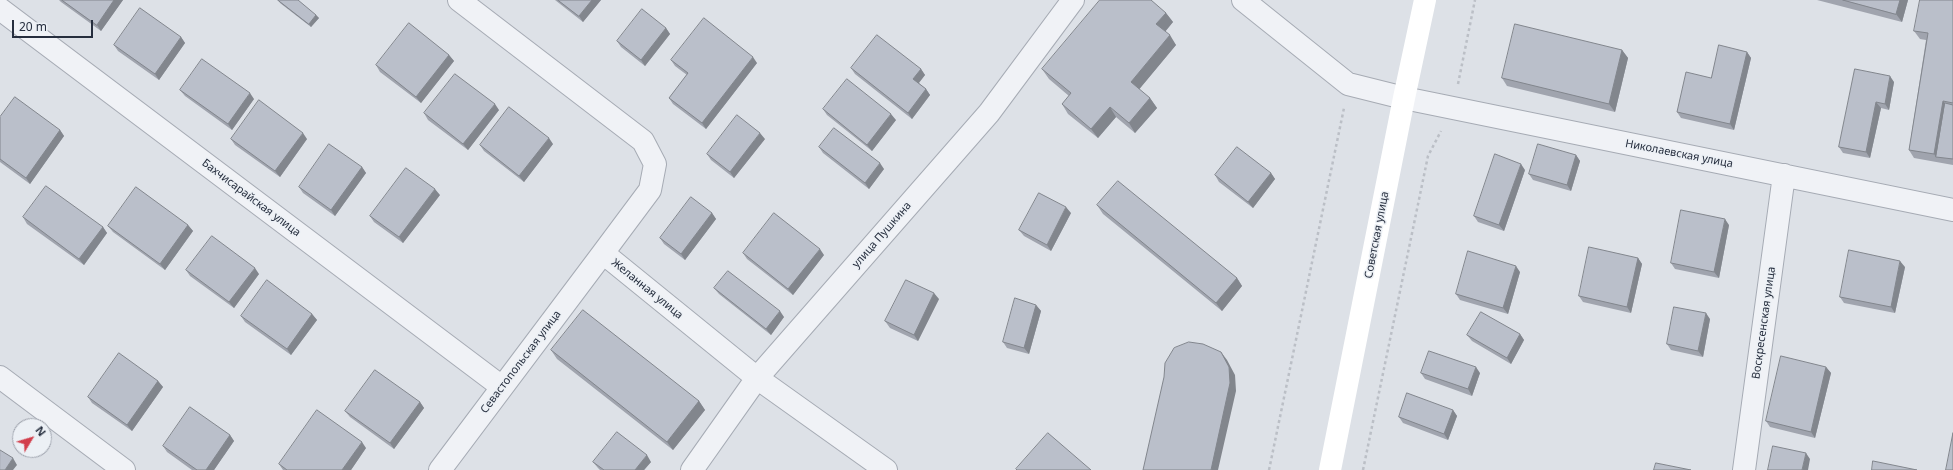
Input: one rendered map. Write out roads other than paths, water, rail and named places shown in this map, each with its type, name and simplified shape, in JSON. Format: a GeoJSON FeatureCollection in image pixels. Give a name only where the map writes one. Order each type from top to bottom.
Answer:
{"type":"FeatureCollection","features":[{"type":"Feature","properties":{"kind":"main road","name":"Советская улица"},"geometry":{"type":"LineString","coordinates":[[1330,470],[1425,0]]}},
{"type":"Feature","properties":{"kind":"street","name":"Желанная улица"},"geometry":{"type":"LineString","coordinates":[[459,0],[643,141],[655,164],[650,190],[602,253],[757,378],[886,470]]}},
{"type":"Feature","properties":{"kind":"street","name":"улица Пушкина"},"geometry":{"type":"LineString","coordinates":[[692,470],[757,378],[989,113],[1073,0]]}},
{"type":"Feature","properties":{"kind":"street","name":"Николаевская улица"},"geometry":{"type":"LineString","coordinates":[[1243,0],[1348,84],[1404,98],[1953,210]]}},
{"type":"Feature","properties":{"kind":"street","name":"Бахчисарайская улица"},"geometry":{"type":"LineString","coordinates":[[0,9],[502,387]]}},
{"type":"Feature","properties":{"kind":"street","name":"Воскресенская улица"},"geometry":{"type":"LineString","coordinates":[[1744,470],[1784,175]]}},
{"type":"Feature","properties":{"kind":"street","name":"Севастопольская улица"},"geometry":{"type":"LineString","coordinates":[[440,470],[602,253]]}},
{"type":"Feature","properties":{"kind":"street"},"geometry":{"type":"LineString","coordinates":[[0,377],[124,470]]}}]}
